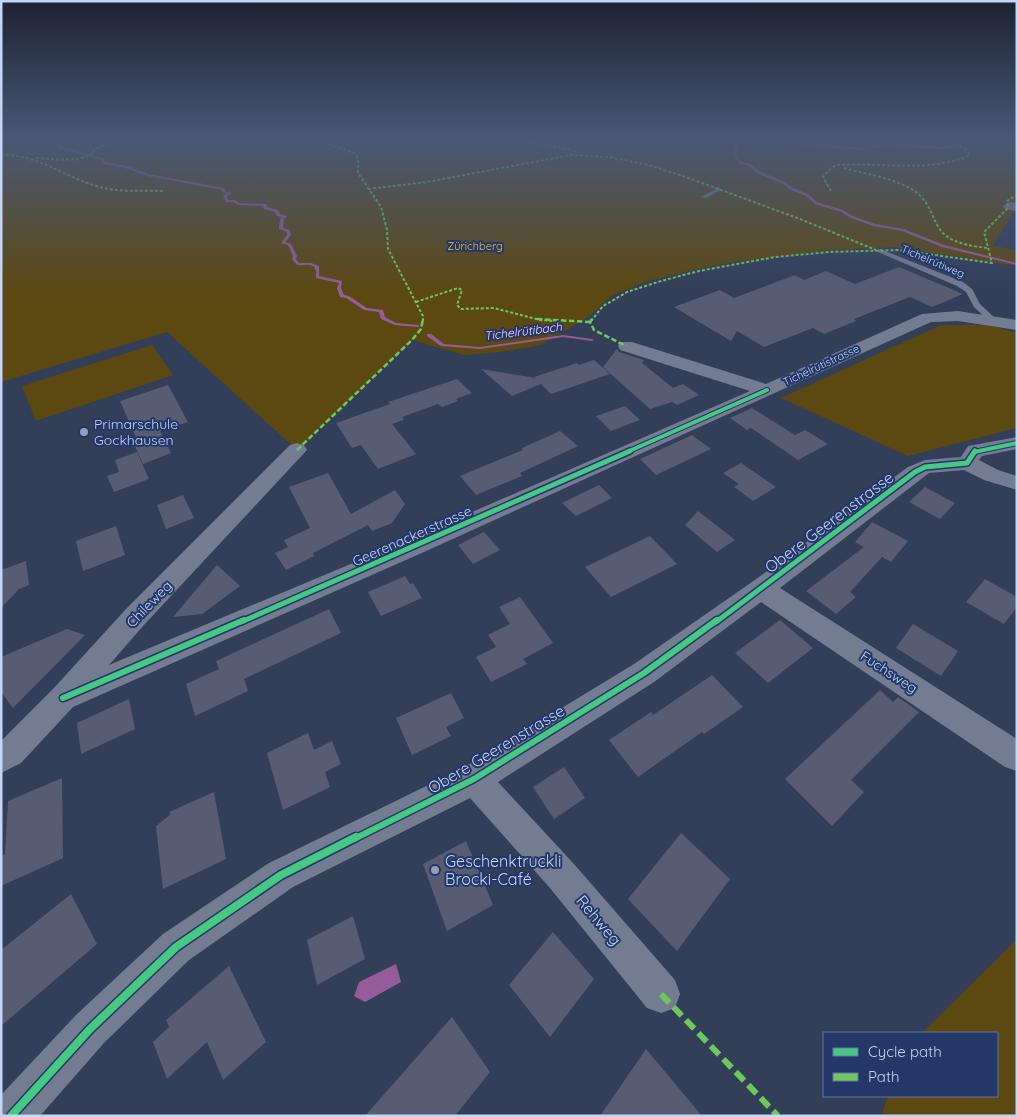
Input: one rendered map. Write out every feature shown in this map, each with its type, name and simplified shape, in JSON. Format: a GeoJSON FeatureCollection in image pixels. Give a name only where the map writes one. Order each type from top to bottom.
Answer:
{"type":"FeatureCollection","features":[{"type":"Feature","properties":{"kind":"street","name":"Tichelrütistrasse"},"geometry":{"type":"LineString","coordinates":[[626,346],[767,390],[928,318],[958,316],[993,320],[1017,326]]}},
{"type":"Feature","properties":{"kind":"street","name":"Geerenackerstrasse"},"geometry":{"type":"LineString","coordinates":[[63,698],[416,546],[767,390]]}},
{"type":"Feature","properties":{"kind":"street"},"geometry":{"type":"LineString","coordinates":[[1017,443],[975,451],[967,463],[991,475],[1017,483]]}},
{"type":"Feature","properties":{"kind":"street","name":"Chileweg"},"geometry":{"type":"LineString","coordinates":[[1,758],[10,753],[63,698],[136,617],[297,450]]}},
{"type":"Feature","properties":{"kind":"street","name":"Obere Geerenstrasse"},"geometry":{"type":"LineString","coordinates":[[11,1116],[90,1029],[176,947],[281,875],[474,779],[644,673],[762,589],[915,472],[925,467],[967,463]]}},
{"type":"Feature","properties":{"kind":"street","name":"Fuchsweg"},"geometry":{"type":"LineString","coordinates":[[762,589],[1016,756]]}},
{"type":"Feature","properties":{"kind":"street","name":"Rehweg"},"geometry":{"type":"LineString","coordinates":[[474,779],[562,876],[661,994]]}},
{"type":"Feature","properties":{"kind":"lane"},"geometry":{"type":"LineString","coordinates":[[704,197],[719,189]]}},
{"type":"Feature","properties":{"kind":"lane","name":"Tichelrütiweg"},"geometry":{"type":"LineString","coordinates":[[880,251],[960,284],[969,291],[977,305],[993,320]]}},
{"type":"Feature","properties":{"kind":"green space","name":"Zürichberg"},"geometry":{"type":"Polygon","coordinates":[[[1,189],[1017,189],[1017,206],[993,245],[1017,251],[1017,266],[894,247],[821,251],[735,262],[645,282],[613,295],[588,317],[541,345],[500,352],[464,355],[412,340],[297,450],[167,332],[1,382],[1,189]]]}},
{"type":"Feature","properties":{"kind":"green space"},"geometry":{"type":"Polygon","coordinates":[[[941,325],[990,325],[1017,333],[1017,428],[908,456],[781,398],[941,325]]]}},
{"type":"Feature","properties":{"kind":"green space"},"geometry":{"type":"Polygon","coordinates":[[[152,345],[173,375],[36,421],[22,386],[152,345]]]}},
{"type":"Feature","properties":{"kind":"green space"},"geometry":{"type":"Polygon","coordinates":[[[1017,939],[1017,1116],[881,1116],[888,1097],[998,1097],[998,1032],[923,1032],[1017,939]]]}},
{"type":"Feature","properties":{"kind":"shaded area"},"geometry":{"type":"Polygon","coordinates":[[[396,964],[401,982],[365,1002],[354,996],[359,982],[396,964]]]}},
{"type":"Feature","properties":{"kind":"building"},"geometry":{"type":"Polygon","coordinates":[[[899,267],[963,294],[932,307],[910,297],[854,319],[856,321],[824,334],[813,328],[764,347],[737,331],[731,341],[674,307],[720,290],[734,298],[795,275],[804,280],[826,271],[855,284],[899,267]]]}},
{"type":"Feature","properties":{"kind":"building"},"geometry":{"type":"Polygon","coordinates":[[[617,349],[619,352],[644,360],[642,363],[673,388],[683,384],[699,395],[677,405],[672,402],[650,409],[603,367],[617,349]]]}},
{"type":"Feature","properties":{"kind":"building"},"geometry":{"type":"Polygon","coordinates":[[[594,360],[610,374],[551,394],[541,384],[512,396],[481,369],[536,378],[534,377],[577,363],[579,365],[594,360]]]}},
{"type":"Feature","properties":{"kind":"building"},"geometry":{"type":"Polygon","coordinates":[[[457,379],[472,393],[442,407],[438,404],[402,417],[404,420],[392,424],[416,454],[378,469],[361,445],[352,448],[336,423],[390,404],[388,402],[457,379]]]}},
{"type":"Feature","properties":{"kind":"building"},"geometry":{"type":"Polygon","coordinates":[[[168,385],[188,422],[160,431],[171,453],[143,464],[135,446],[139,444],[120,401],[168,385]]]}},
{"type":"Feature","properties":{"kind":"building"},"geometry":{"type":"Polygon","coordinates":[[[625,406],[640,420],[611,431],[596,416],[625,406]]]}},
{"type":"Feature","properties":{"kind":"building"},"geometry":{"type":"Polygon","coordinates":[[[752,408],[795,435],[805,430],[828,444],[798,460],[751,428],[747,430],[730,418],[752,408]]]}},
{"type":"Feature","properties":{"kind":"building"},"geometry":{"type":"Polygon","coordinates":[[[560,431],[578,446],[520,473],[522,476],[476,495],[460,476],[523,450],[522,448],[560,431]]]}},
{"type":"Feature","properties":{"kind":"building"},"geometry":{"type":"Polygon","coordinates":[[[692,435],[711,449],[656,475],[640,459],[692,435]]]}},
{"type":"Feature","properties":{"kind":"building"},"geometry":{"type":"Polygon","coordinates":[[[137,452],[149,479],[114,492],[107,476],[119,472],[115,460],[137,452]]]}},
{"type":"Feature","properties":{"kind":"building"},"geometry":{"type":"Polygon","coordinates":[[[741,463],[776,487],[753,501],[734,487],[739,484],[723,473],[741,463]]]}},
{"type":"Feature","properties":{"kind":"building"},"geometry":{"type":"Polygon","coordinates":[[[328,473],[351,514],[395,490],[405,504],[392,523],[372,531],[368,525],[313,553],[314,556],[286,570],[275,553],[288,547],[284,540],[310,528],[289,487],[328,473]]]}},
{"type":"Feature","properties":{"kind":"building"},"geometry":{"type":"Polygon","coordinates":[[[599,485],[612,498],[576,516],[562,503],[599,485]]]}},
{"type":"Feature","properties":{"kind":"building"},"geometry":{"type":"Polygon","coordinates":[[[925,487],[955,503],[940,519],[909,502],[925,487]]]}},
{"type":"Feature","properties":{"kind":"building"},"geometry":{"type":"Polygon","coordinates":[[[183,495],[194,518],[166,529],[157,505],[183,495]]]}},
{"type":"Feature","properties":{"kind":"building"},"geometry":{"type":"Polygon","coordinates":[[[698,511],[735,540],[717,552],[685,525],[698,511]]]}},
{"type":"Feature","properties":{"kind":"building"},"geometry":{"type":"Polygon","coordinates":[[[872,522],[908,541],[891,562],[882,557],[850,592],[856,597],[836,614],[806,591],[864,547],[855,542],[872,522]]]}},
{"type":"Feature","properties":{"kind":"building"},"geometry":{"type":"Polygon","coordinates":[[[116,526],[125,555],[83,571],[76,541],[116,526]]]}},
{"type":"Feature","properties":{"kind":"building"},"geometry":{"type":"Polygon","coordinates":[[[484,532],[500,550],[473,564],[458,545],[484,532]]]}},
{"type":"Feature","properties":{"kind":"building"},"geometry":{"type":"Polygon","coordinates":[[[650,536],[677,564],[611,597],[585,567],[650,536]]]}},
{"type":"Feature","properties":{"kind":"building"},"geometry":{"type":"Polygon","coordinates":[[[26,561],[29,585],[19,589],[1,608],[1,570],[26,561]]]}},
{"type":"Feature","properties":{"kind":"building"},"geometry":{"type":"Polygon","coordinates":[[[217,565],[240,586],[202,614],[173,617],[217,565]]]}},
{"type":"Feature","properties":{"kind":"building"},"geometry":{"type":"Polygon","coordinates":[[[405,576],[410,584],[413,583],[422,598],[381,616],[368,592],[405,576]]]}},
{"type":"Feature","properties":{"kind":"building"},"geometry":{"type":"Polygon","coordinates":[[[985,579],[1017,597],[1017,607],[1004,624],[966,602],[985,579]]]}},
{"type":"Feature","properties":{"kind":"building"},"geometry":{"type":"Polygon","coordinates":[[[520,597],[553,643],[523,659],[527,664],[491,682],[476,657],[496,647],[488,635],[510,624],[499,607],[520,597]]]}},
{"type":"Feature","properties":{"kind":"building"},"geometry":{"type":"Polygon","coordinates":[[[329,609],[341,633],[244,679],[248,691],[195,716],[186,684],[219,669],[216,661],[329,609]]]}},
{"type":"Feature","properties":{"kind":"building"},"geometry":{"type":"Polygon","coordinates":[[[780,620],[813,648],[768,683],[735,653],[780,620]]]}},
{"type":"Feature","properties":{"kind":"building"},"geometry":{"type":"Polygon","coordinates":[[[913,624],[958,651],[941,676],[896,648],[913,624]]]}},
{"type":"Feature","properties":{"kind":"building"},"geometry":{"type":"Polygon","coordinates":[[[67,629],[85,635],[13,708],[1,692],[1,657],[67,629]]]}},
{"type":"Feature","properties":{"kind":"building"},"geometry":{"type":"Polygon","coordinates":[[[712,675],[743,707],[704,734],[702,732],[638,777],[609,740],[651,712],[653,715],[712,675]]]}},
{"type":"Feature","properties":{"kind":"building"},"geometry":{"type":"Polygon","coordinates":[[[880,690],[893,702],[898,697],[919,712],[851,780],[864,792],[832,826],[785,779],[880,690]]]}},
{"type":"Feature","properties":{"kind":"building"},"geometry":{"type":"Polygon","coordinates":[[[451,693],[464,718],[446,727],[451,736],[412,755],[396,718],[451,693]]]}},
{"type":"Feature","properties":{"kind":"building"},"geometry":{"type":"Polygon","coordinates":[[[129,699],[135,729],[81,754],[77,723],[129,699]]]}},
{"type":"Feature","properties":{"kind":"building"},"geometry":{"type":"Polygon","coordinates":[[[308,733],[314,750],[332,741],[341,764],[325,772],[330,787],[283,810],[267,753],[308,733]]]}},
{"type":"Feature","properties":{"kind":"building"},"geometry":{"type":"Polygon","coordinates":[[[564,767],[585,798],[554,819],[533,787],[564,767]]]}},
{"type":"Feature","properties":{"kind":"building"},"geometry":{"type":"Polygon","coordinates":[[[62,778],[63,858],[1,886],[1,856],[5,854],[8,801],[62,778]]]}},
{"type":"Feature","properties":{"kind":"building"},"geometry":{"type":"Polygon","coordinates":[[[214,792],[226,859],[163,889],[156,826],[171,814],[169,812],[214,792]]]}},
{"type":"Feature","properties":{"kind":"building"},"geometry":{"type":"Polygon","coordinates":[[[681,833],[730,879],[677,951],[628,899],[681,833]]]}},
{"type":"Feature","properties":{"kind":"building"},"geometry":{"type":"Polygon","coordinates":[[[466,841],[493,905],[447,931],[423,864],[466,841]]]}},
{"type":"Feature","properties":{"kind":"building"},"geometry":{"type":"Polygon","coordinates":[[[71,894],[97,944],[1,1026],[1,950],[71,894]]]}},
{"type":"Feature","properties":{"kind":"building"},"geometry":{"type":"Polygon","coordinates":[[[353,916],[365,959],[317,985],[307,940],[353,916]]]}},
{"type":"Feature","properties":{"kind":"building"},"geometry":{"type":"Polygon","coordinates":[[[553,932],[594,979],[550,1037],[509,985],[553,932]]]}},
{"type":"Feature","properties":{"kind":"building"},"geometry":{"type":"Polygon","coordinates":[[[229,966],[266,1042],[223,1080],[207,1042],[167,1079],[153,1042],[169,1027],[166,1020],[229,966]]]}},
{"type":"Feature","properties":{"kind":"building"},"geometry":{"type":"Polygon","coordinates":[[[452,1017],[490,1072],[455,1116],[365,1116],[452,1017]]]}},
{"type":"Feature","properties":{"kind":"building"},"geometry":{"type":"Polygon","coordinates":[[[646,1049],[702,1116],[600,1116],[646,1049]]]}},
{"type":"Feature","properties":{"kind":"waterway","name":"Tichelrütibach"},"geometry":{"type":"LineString","coordinates":[[224,189],[223,191],[229,193],[225,196],[227,201],[234,201],[238,204],[265,205],[265,208],[277,211],[278,215],[285,216],[282,219],[281,229],[289,231],[289,235],[283,243],[289,244],[295,256],[294,259],[298,264],[311,264],[318,267],[316,268],[318,270],[317,277],[341,282],[339,288],[342,296],[347,297],[366,309],[381,311],[383,318],[395,324],[418,326]]}},
{"type":"Feature","properties":{"kind":"waterway"},"geometry":{"type":"LineString","coordinates":[[792,189],[807,195],[816,203],[842,211],[874,225],[903,230],[943,246],[1017,264]]}},
{"type":"Feature","properties":{"kind":"waterway","name":"Tichelrütibach"},"geometry":{"type":"LineString","coordinates":[[429,335],[443,345],[480,348],[563,336],[592,340]]}},
{"type":"Feature","properties":{"kind":"marked path"},"geometry":{"type":"LineString","coordinates":[[114,189],[165,191]]}},
{"type":"Feature","properties":{"kind":"marked path"},"geometry":{"type":"LineString","coordinates":[[297,450],[412,340],[421,329],[423,323],[423,316],[388,249],[387,230],[381,207],[369,189]]}},
{"type":"Feature","properties":{"kind":"marked path"},"geometry":{"type":"LineString","coordinates":[[719,189],[876,250]]}},
{"type":"Feature","properties":{"kind":"marked path"},"geometry":{"type":"LineString","coordinates":[[911,189],[926,201],[939,229],[946,236],[967,245],[987,248]]}},
{"type":"Feature","properties":{"kind":"marked path"},"geometry":{"type":"LineString","coordinates":[[626,346],[594,330],[590,322],[603,306],[627,292],[699,271],[775,257],[835,252],[896,250],[924,252],[969,261],[992,263],[984,232],[1008,208],[1007,201],[1017,195]]}},
{"type":"Feature","properties":{"kind":"marked path"},"geometry":{"type":"LineString","coordinates":[[416,302],[458,288],[462,290],[457,305],[461,309],[494,308],[540,320],[590,322]]}},
{"type":"Feature","properties":{"kind":"marked path"},"geometry":{"type":"LineString","coordinates":[[661,994],[778,1116]]}},
{"type":"Feature","properties":{"kind":"cycle path"},"geometry":{"type":"LineString","coordinates":[[63,698],[416,546],[767,390]]}},
{"type":"Feature","properties":{"kind":"cycle path"},"geometry":{"type":"LineString","coordinates":[[11,1116],[90,1029],[176,947],[281,875],[474,779],[644,673],[761,589],[915,472],[925,467],[967,463],[975,451],[1017,443]]}},
{"type":"Feature","properties":{"kind":"place","name":"Primarschule Gockhausen"},"geometry":{"type":"Point","coordinates":[84,432]}},
{"type":"Feature","properties":{"kind":"place","name":"Geschenktruckli Brocki-Café"},"geometry":{"type":"Point","coordinates":[435,870]}}]}
